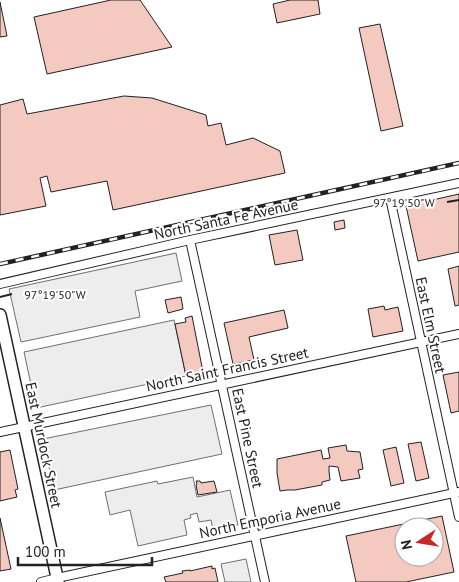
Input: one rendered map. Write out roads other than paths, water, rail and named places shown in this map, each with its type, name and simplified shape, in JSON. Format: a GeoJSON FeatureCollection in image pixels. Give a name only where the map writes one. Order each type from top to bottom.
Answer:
{"type":"FeatureCollection","features":[{"type":"Feature","properties":{"kind":"street","name":"North Santa Fe Avenue"},"geometry":{"type":"LineString","coordinates":[[0,284],[190,240],[459,183]]}},
{"type":"Feature","properties":{"kind":"street","name":"East Elm Street"},"geometry":{"type":"LineString","coordinates":[[390,198],[456,492],[459,517]]}},
{"type":"Feature","properties":{"kind":"street","name":"East Pine Street"},"geometry":{"type":"LineString","coordinates":[[190,240],[265,582]]}},
{"type":"Feature","properties":{"kind":"street","name":"East Murdock Street"},"geometry":{"type":"LineString","coordinates":[[0,315],[58,580]]}},
{"type":"Feature","properties":{"kind":"street","name":"North Saint Francis Street"},"geometry":{"type":"LineString","coordinates":[[0,432],[459,334]]}},
{"type":"Feature","properties":{"kind":"street","name":"North Emporia Avenue"},"geometry":{"type":"LineString","coordinates":[[41,582],[58,580],[456,492]]}},
{"type":"Feature","properties":{"kind":"railway"},"geometry":{"type":"LineString","coordinates":[[0,264],[459,163]]}}]}
